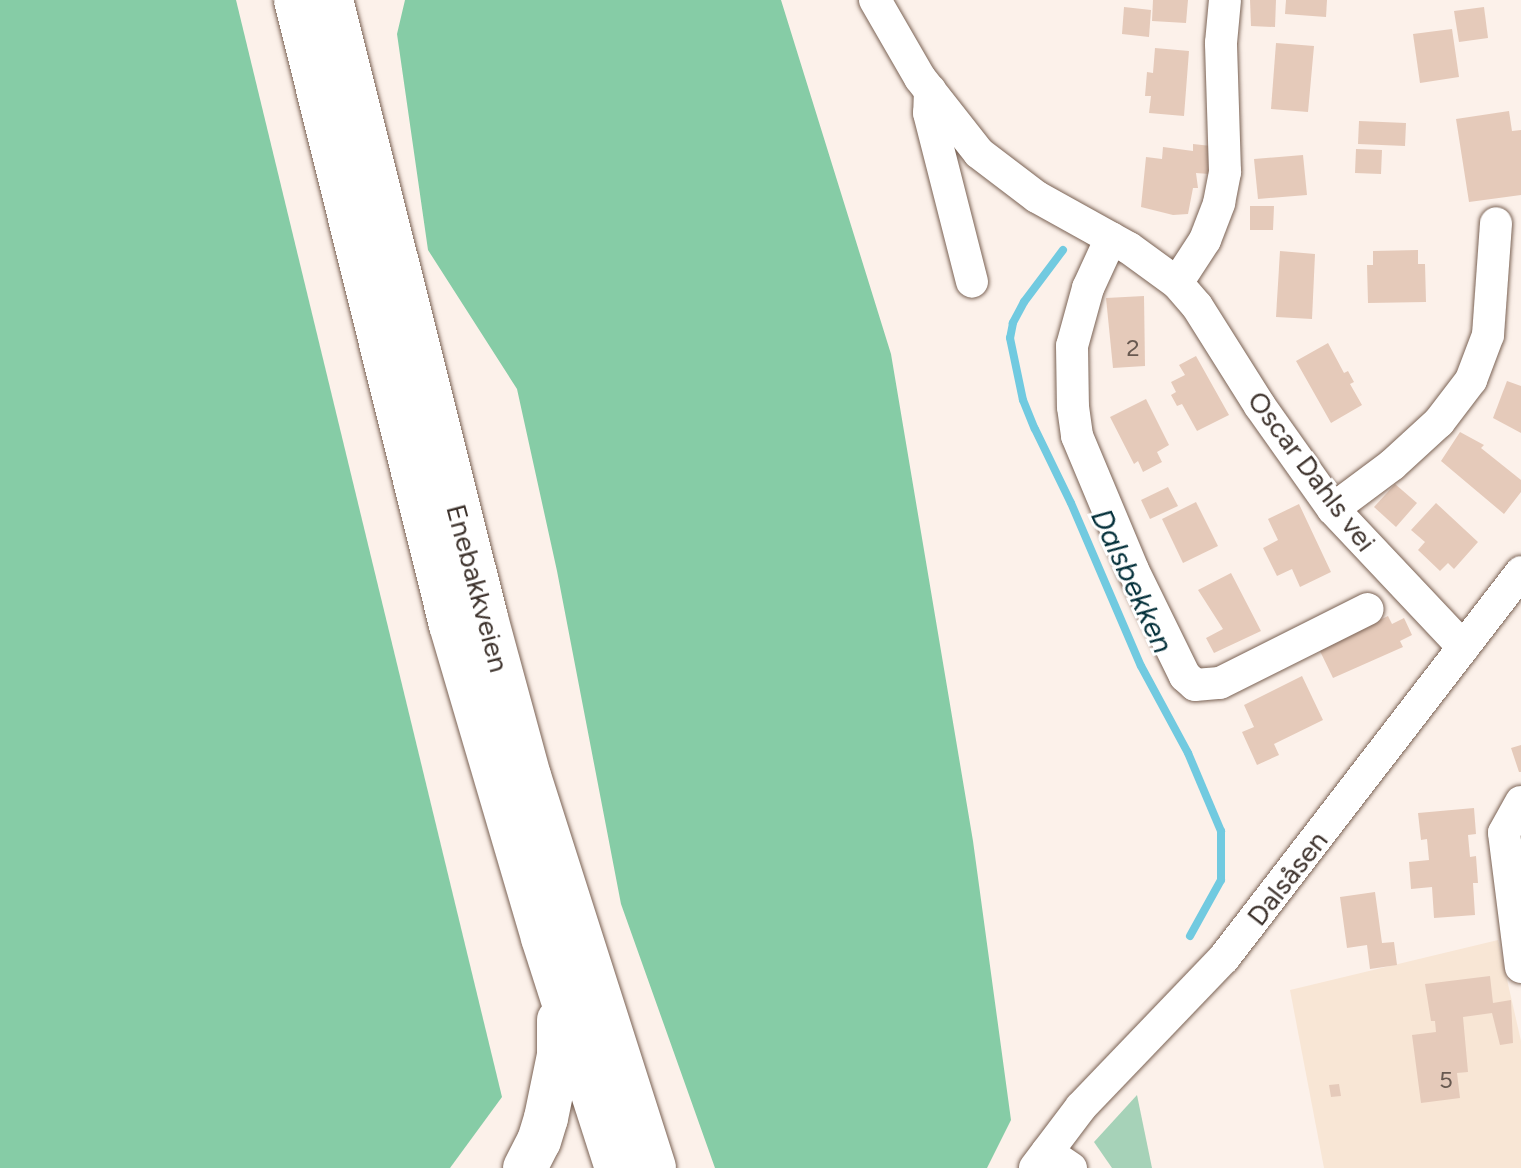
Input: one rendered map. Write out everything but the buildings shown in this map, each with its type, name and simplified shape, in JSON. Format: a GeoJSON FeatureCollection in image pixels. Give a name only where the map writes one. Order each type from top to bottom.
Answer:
{"type":"FeatureCollection","features":[{"type":"Feature","properties":{"kind":"highway","name":"Enebakkveien"},"geometry":{"type":"LineString","coordinates":[[296,0],[451,625],[560,993],[617,1168]]}},
{"type":"Feature","properties":{"kind":"highway","name":"Enebakkveien"},"geometry":{"type":"LineString","coordinates":[[331,0],[486,618],[529,776],[654,1168]]}},
{"type":"Feature","properties":{"kind":"highway"},"geometry":{"type":"LineString","coordinates":[[525,1168],[539,1141],[546,1118],[559,1055],[560,993]]}},
{"type":"Feature","properties":{"kind":"street","name":"Oscar Dahls vei"},"geometry":{"type":"LineString","coordinates":[[875,0],[930,90],[979,153],[1037,197],[1111,238],[1177,283],[1197,306],[1260,406],[1333,509],[1463,647]]}},
{"type":"Feature","properties":{"kind":"street"},"geometry":{"type":"LineString","coordinates":[[1177,283],[1205,240],[1222,187],[1226,144],[1221,43],[1225,0]]}},
{"type":"Feature","properties":{"kind":"street"},"geometry":{"type":"LineString","coordinates":[[930,90],[929,113],[972,282]]}},
{"type":"Feature","properties":{"kind":"street"},"geometry":{"type":"LineString","coordinates":[[1333,509],[1392,465],[1439,422],[1471,380],[1483,353],[1490,325],[1496,223]]}},
{"type":"Feature","properties":{"kind":"street"},"geometry":{"type":"LineString","coordinates":[[1111,238],[1088,288],[1072,346],[1077,436],[1133,570],[1185,676],[1195,685],[1220,683],[1368,609]]}},
{"type":"Feature","properties":{"kind":"street","name":"Dalsåsen"},"geometry":{"type":"LineString","coordinates":[[1051,1163],[1081,1107],[1224,958],[1521,572]]}},
{"type":"Feature","properties":{"kind":"street"},"geometry":{"type":"LineString","coordinates":[[1521,802],[1504,833],[1521,967]]}},
{"type":"Feature","properties":{"kind":"shaded area"},"geometry":{"type":"Polygon","coordinates":[[[1498,940],[1521,1041],[1521,1168],[1324,1168],[1290,990],[1498,940]]]}},
{"type":"Feature","properties":{"kind":"green space"},"geometry":{"type":"Polygon","coordinates":[[[0,0],[236,0],[502,1097],[450,1168],[0,1168],[0,0]]]}},
{"type":"Feature","properties":{"kind":"green space"},"geometry":{"type":"Polygon","coordinates":[[[405,0],[781,0],[891,354],[973,841],[1011,1120],[987,1168],[715,1168],[621,904],[557,571],[517,389],[428,250],[397,34],[405,0]]]}},
{"type":"Feature","properties":{"kind":"green space"},"geometry":{"type":"Polygon","coordinates":[[[1137,1095],[1152,1168],[1112,1168],[1094,1142],[1137,1095]]]}},
{"type":"Feature","properties":{"kind":"waterway","name":"Dalsbekken"},"geometry":{"type":"LineString","coordinates":[[1063,250],[1024,302],[1013,323],[1010,338],[1023,400],[1035,429],[1071,503],[1141,666],[1188,753],[1221,831],[1221,880],[1190,936]]}}]}
